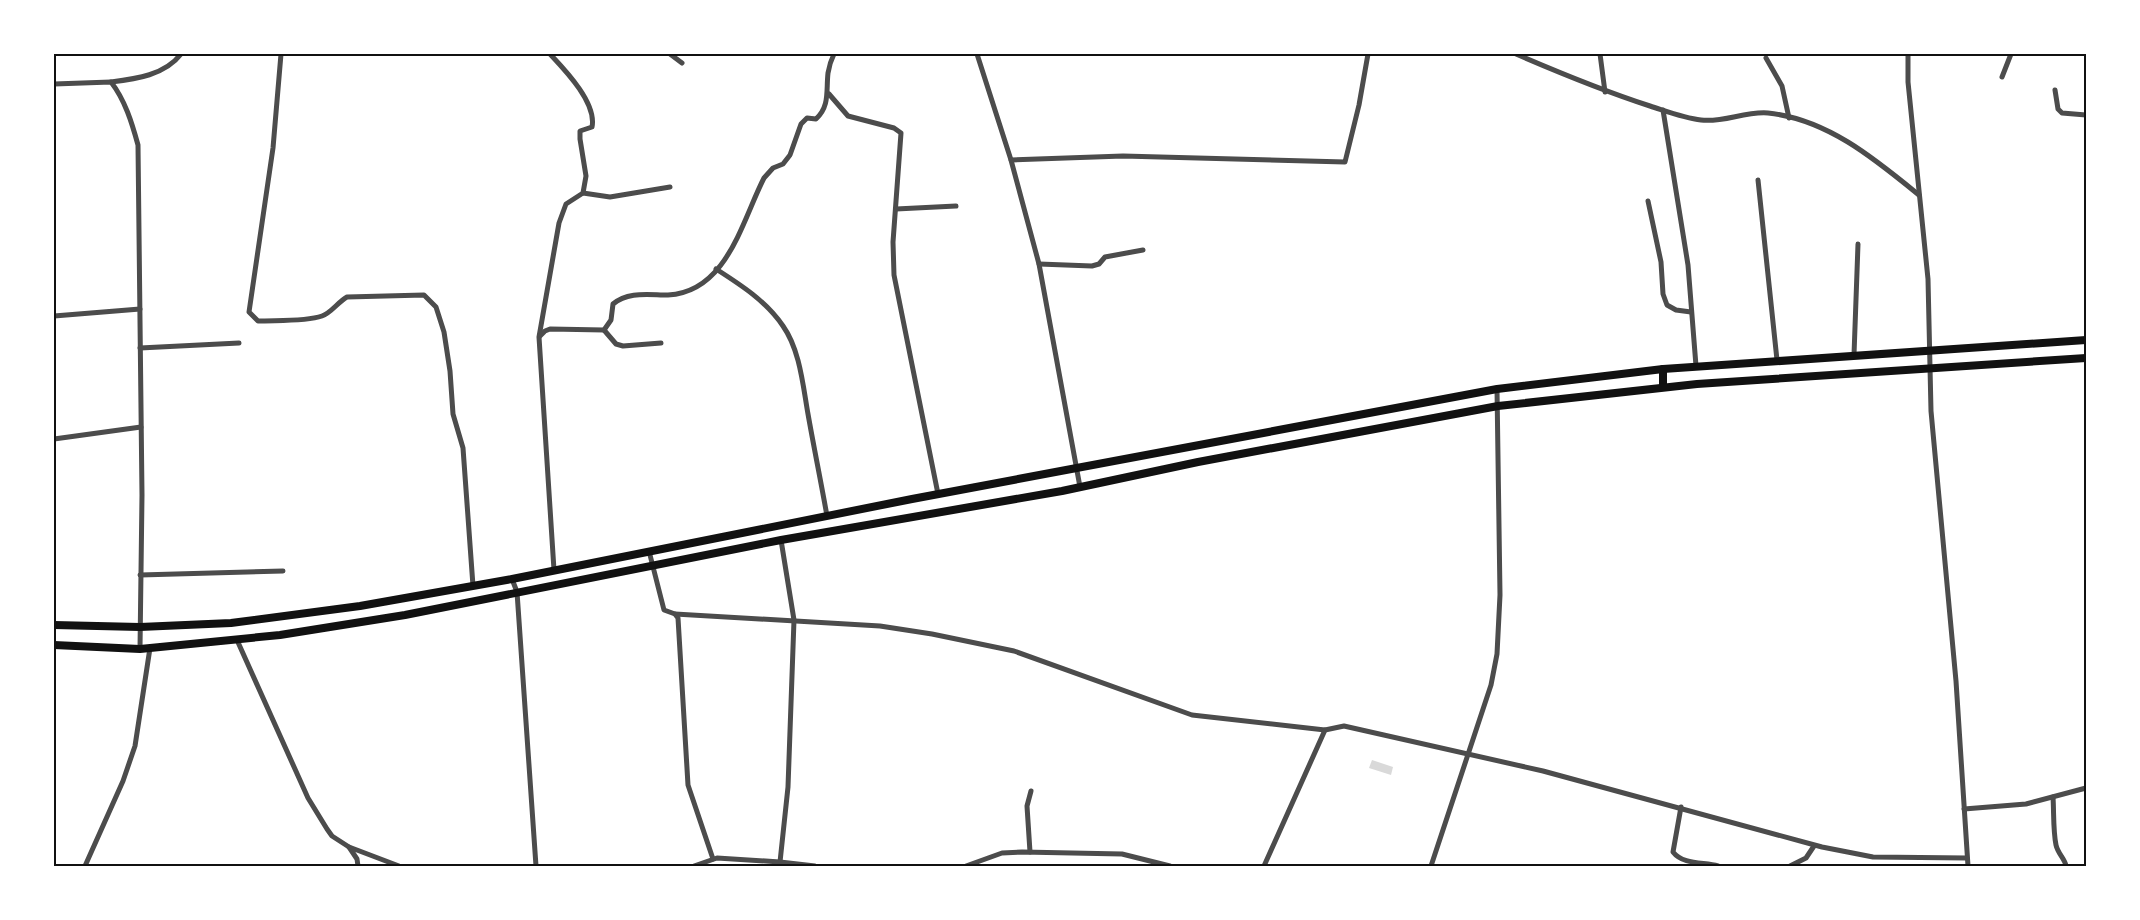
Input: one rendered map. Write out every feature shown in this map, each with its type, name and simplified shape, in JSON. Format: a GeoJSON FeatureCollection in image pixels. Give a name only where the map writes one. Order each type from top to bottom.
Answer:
{"type":"FeatureCollection","features":[{"type":"Feature","properties":{"kind":"highway"},"geometry":{"type":"LineString","coordinates":[[54,625],[140,627],[231,623],[360,606],[512,580],[938,494],[1497,389],[1696,366],[2086,340]]}},
{"type":"Feature","properties":{"kind":"highway"},"geometry":{"type":"LineString","coordinates":[[54,645],[140,649],[237,640],[404,615],[781,540],[1080,487],[1198,462],[1498,406],[1662,387],[2086,358]]}},
{"type":"Feature","properties":{"kind":"highway"},"geometry":{"type":"LineString","coordinates":[[1662,369],[1662,387]]}},
{"type":"Feature","properties":{"kind":"street"},"geometry":{"type":"LineString","coordinates":[[54,84],[111,82],[144,76],[173,64],[180,54]]}},
{"type":"Feature","properties":{"kind":"street"},"geometry":{"type":"LineString","coordinates":[[281,54],[274,148],[249,312],[258,321],[297,319],[322,316],[347,297],[406,297],[424,295],[436,308],[444,332],[450,371],[453,414],[463,448],[473,586]]}},
{"type":"Feature","properties":{"kind":"street"},"geometry":{"type":"LineString","coordinates":[[550,54],[567,72],[590,106],[592,126],[580,131],[586,176],[583,193]]}},
{"type":"Feature","properties":{"kind":"street"},"geometry":{"type":"LineString","coordinates":[[670,54],[682,63]]}},
{"type":"Feature","properties":{"kind":"street"},"geometry":{"type":"LineString","coordinates":[[604,330],[611,320],[613,304],[620,297],[685,293],[699,286],[729,255],[764,178],[773,168],[783,164],[790,155],[801,124],[807,118],[816,119],[823,113],[829,94],[828,72],[834,54]]}},
{"type":"Feature","properties":{"kind":"street"},"geometry":{"type":"LineString","coordinates":[[977,54],[1011,160],[1039,264],[1080,487]]}},
{"type":"Feature","properties":{"kind":"street"},"geometry":{"type":"LineString","coordinates":[[1011,160],[1123,156],[1345,162],[1359,105],[1368,54]]}},
{"type":"Feature","properties":{"kind":"street"},"geometry":{"type":"LineString","coordinates":[[1516,54],[1605,92],[1700,120],[1716,121],[1741,115],[1768,113],[1790,118],[1842,138],[1919,195]]}},
{"type":"Feature","properties":{"kind":"street"},"geometry":{"type":"LineString","coordinates":[[1530,54],[1531,61]]}},
{"type":"Feature","properties":{"kind":"street"},"geometry":{"type":"LineString","coordinates":[[1600,54],[1605,92]]}},
{"type":"Feature","properties":{"kind":"street"},"geometry":{"type":"LineString","coordinates":[[1908,54],[1908,82],[1928,279],[1931,411],[1956,681],[1968,866]]}},
{"type":"Feature","properties":{"kind":"street"},"geometry":{"type":"LineString","coordinates":[[2002,77],[2011,54]]}},
{"type":"Feature","properties":{"kind":"street"},"geometry":{"type":"LineString","coordinates":[[1766,58],[1782,86],[1790,118]]}},
{"type":"Feature","properties":{"kind":"street"},"geometry":{"type":"LineString","coordinates":[[111,82],[125,107],[138,145],[142,426],[140,649]]}},
{"type":"Feature","properties":{"kind":"street"},"geometry":{"type":"LineString","coordinates":[[2055,90],[2058,108],[2062,112],[2086,115]]}},
{"type":"Feature","properties":{"kind":"street"},"geometry":{"type":"LineString","coordinates":[[829,94],[848,116],[894,128],[902,133],[893,242],[894,275],[938,494]]}},
{"type":"Feature","properties":{"kind":"street"},"geometry":{"type":"LineString","coordinates":[[1663,110],[1688,265],[1696,366]]}},
{"type":"Feature","properties":{"kind":"street"},"geometry":{"type":"LineString","coordinates":[[1758,180],[1777,360]]}},
{"type":"Feature","properties":{"kind":"street"},"geometry":{"type":"LineString","coordinates":[[554,570],[538,351],[559,223],[566,204],[583,193],[610,197],[670,187]]}},
{"type":"Feature","properties":{"kind":"street"},"geometry":{"type":"LineString","coordinates":[[1648,201],[1661,262],[1663,294],[1667,305],[1676,310],[1691,312]]}},
{"type":"Feature","properties":{"kind":"street"},"geometry":{"type":"LineString","coordinates":[[896,209],[956,206]]}},
{"type":"Feature","properties":{"kind":"street"},"geometry":{"type":"LineString","coordinates":[[1854,355],[1858,244]]}},
{"type":"Feature","properties":{"kind":"street"},"geometry":{"type":"LineString","coordinates":[[1039,264],[1096,265],[1105,257],[1143,250]]}},
{"type":"Feature","properties":{"kind":"street"},"geometry":{"type":"LineString","coordinates":[[716,269],[746,288],[784,326],[802,378],[827,516]]}},
{"type":"Feature","properties":{"kind":"street"},"geometry":{"type":"LineString","coordinates":[[54,316],[140,308]]}},
{"type":"Feature","properties":{"kind":"street"},"geometry":{"type":"LineString","coordinates":[[539,337],[545,330],[550,329],[604,330],[616,344],[623,346],[661,343]]}},
{"type":"Feature","properties":{"kind":"street"},"geometry":{"type":"LineString","coordinates":[[140,348],[239,343]]}},
{"type":"Feature","properties":{"kind":"street"},"geometry":{"type":"LineString","coordinates":[[1431,866],[1491,685],[1498,654],[1500,595],[1497,389]]}},
{"type":"Feature","properties":{"kind":"street"},"geometry":{"type":"LineString","coordinates":[[54,439],[142,426]]}},
{"type":"Feature","properties":{"kind":"street"},"geometry":{"type":"LineString","coordinates":[[780,862],[788,787],[794,620],[781,540]]}},
{"type":"Feature","properties":{"kind":"street"},"geometry":{"type":"LineString","coordinates":[[649,551],[664,610],[675,614],[880,626],[966,640],[1036,658],[1192,715],[1325,730],[1344,726],[1468,753],[1681,807],[1814,846],[1873,857],[1967,858]]}},
{"type":"Feature","properties":{"kind":"street"},"geometry":{"type":"LineString","coordinates":[[140,575],[283,570]]}},
{"type":"Feature","properties":{"kind":"street"},"geometry":{"type":"LineString","coordinates":[[512,580],[517,592],[536,866]]}},
{"type":"Feature","properties":{"kind":"street"},"geometry":{"type":"LineString","coordinates":[[675,614],[678,618],[688,785],[713,859]]}},
{"type":"Feature","properties":{"kind":"street"},"geometry":{"type":"LineString","coordinates":[[237,640],[308,798],[327,830],[332,836],[349,846],[398,866]]}},
{"type":"Feature","properties":{"kind":"street"},"geometry":{"type":"LineString","coordinates":[[85,866],[123,781],[135,746],[150,648]]}},
{"type":"Feature","properties":{"kind":"street"},"geometry":{"type":"LineString","coordinates":[[1264,866],[1325,730]]}},
{"type":"Feature","properties":{"kind":"street"},"geometry":{"type":"LineString","coordinates":[[1964,809],[2026,804],[2086,788]]}},
{"type":"Feature","properties":{"kind":"street"},"geometry":{"type":"LineString","coordinates":[[1030,852],[1026,806],[1031,791]]}},
{"type":"Feature","properties":{"kind":"street"},"geometry":{"type":"LineString","coordinates":[[2053,797],[2056,846],[2066,866]]}},
{"type":"Feature","properties":{"kind":"street"},"geometry":{"type":"LineString","coordinates":[[1681,807],[1673,852],[1679,858],[1718,866]]}},
{"type":"Feature","properties":{"kind":"street"},"geometry":{"type":"LineString","coordinates":[[349,846],[357,859],[358,866]]}},
{"type":"Feature","properties":{"kind":"street"},"geometry":{"type":"LineString","coordinates":[[1790,866],[1806,858],[1814,846]]}},
{"type":"Feature","properties":{"kind":"street"},"geometry":{"type":"LineString","coordinates":[[966,866],[1002,853],[1030,852],[1122,854],[1170,866]]}},
{"type":"Feature","properties":{"kind":"street"},"geometry":{"type":"LineString","coordinates":[[694,866],[713,859],[780,862],[815,866]]}},
{"type":"Feature","properties":{"kind":"shaded area"},"geometry":{"type":"Polygon","coordinates":[[[1372,760],[1393,767],[1391,775],[1369,768],[1372,760]]]}}]}
